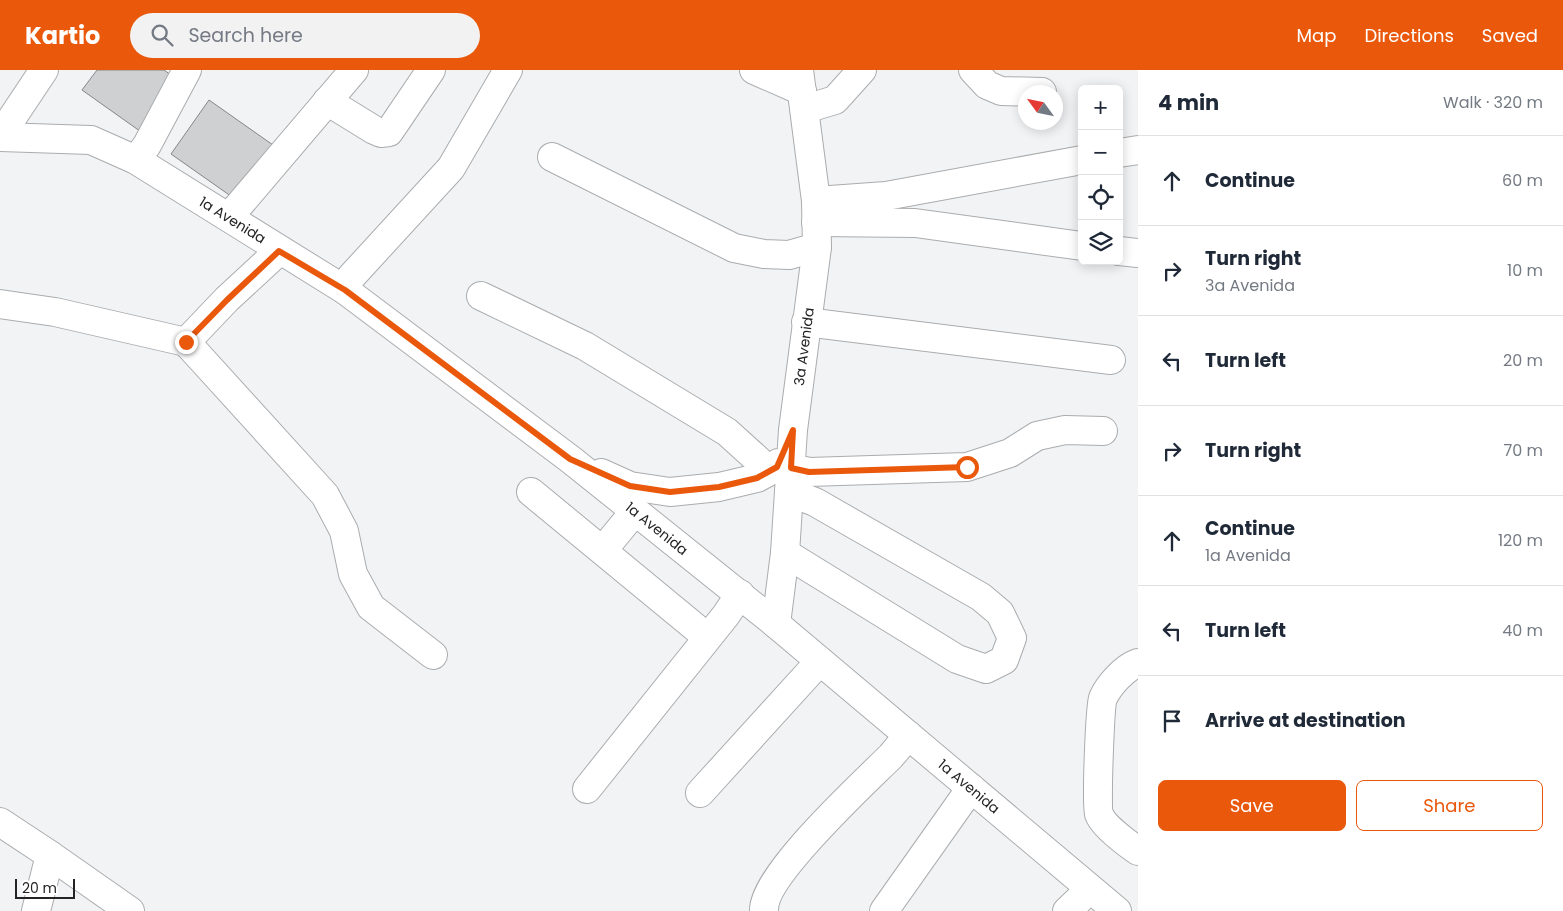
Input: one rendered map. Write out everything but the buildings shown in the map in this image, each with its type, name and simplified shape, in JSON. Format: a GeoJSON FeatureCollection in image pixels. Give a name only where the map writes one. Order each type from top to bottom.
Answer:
{"type":"FeatureCollection","features":[{"type":"Feature","properties":{"kind":"street"},"geometry":{"type":"LineString","coordinates":[[3,123],[44,70]]}},
{"type":"Feature","properties":{"kind":"street"},"geometry":{"type":"LineString","coordinates":[[136,160],[187,70]]}},
{"type":"Feature","properties":{"kind":"street"},"geometry":{"type":"LineString","coordinates":[[229,217],[354,70]]}},
{"type":"Feature","properties":{"kind":"street"},"geometry":{"type":"LineString","coordinates":[[327,101],[374,130],[381,133],[390,132],[431,70]]}},
{"type":"Feature","properties":{"kind":"street"},"geometry":{"type":"LineString","coordinates":[[345,290],[351,277],[451,168],[508,70]]}},
{"type":"Feature","properties":{"kind":"street"},"geometry":{"type":"LineString","coordinates":[[754,70],[802,90],[835,100],[862,70]]}},
{"type":"Feature","properties":{"kind":"street"},"geometry":{"type":"LineString","coordinates":[[973,70],[987,84],[1001,91],[1018,91]]}},
{"type":"Feature","properties":{"kind":"street","name":"3a Avenida"},"geometry":{"type":"LineString","coordinates":[[776,624],[785,553],[782,478],[793,430],[816,223],[802,90]]}},
{"type":"Feature","properties":{"kind":"street","name":"1a Avenida"},"geometry":{"type":"LineString","coordinates":[[3,123],[90,140],[136,160],[229,217],[279,251],[345,290],[570,459],[740,594],[1090,889],[1111,909]]}},
{"type":"Feature","properties":{"kind":"street"},"geometry":{"type":"LineString","coordinates":[[1123,152],[1138,150]]}},
{"type":"Feature","properties":{"kind":"street"},"geometry":{"type":"LineString","coordinates":[[552,158],[734,248],[764,254],[789,255],[816,223],[886,196],[1078,161]]}},
{"type":"Feature","properties":{"kind":"street"},"geometry":{"type":"LineString","coordinates":[[816,223],[915,223],[1078,245]]}},
{"type":"Feature","properties":{"kind":"street"},"geometry":{"type":"LineString","coordinates":[[186,342],[279,251]]}},
{"type":"Feature","properties":{"kind":"street"},"geometry":{"type":"LineString","coordinates":[[1123,251],[1138,253]]}},
{"type":"Feature","properties":{"kind":"street"},"geometry":{"type":"LineString","coordinates":[[481,296],[585,346],[727,432],[759,461],[815,502],[981,597],[1000,613],[1012,638],[1004,660],[986,669],[957,658],[785,553]]}},
{"type":"Feature","properties":{"kind":"street"},"geometry":{"type":"LineString","coordinates":[[0,304],[55,312],[186,342],[325,495],[344,530],[353,574],[371,607],[433,655]]}},
{"type":"Feature","properties":{"kind":"street"},"geometry":{"type":"LineString","coordinates":[[806,322],[1111,360]]}},
{"type":"Feature","properties":{"kind":"street"},"geometry":{"type":"LineString","coordinates":[[570,459],[630,486],[670,492],[719,487],[757,478],[782,478],[809,472],[967,467],[1010,452],[1036,436],[1065,430],[1103,431]]}},
{"type":"Feature","properties":{"kind":"street"},"geometry":{"type":"LineString","coordinates":[[531,492],[707,637]]}},
{"type":"Feature","properties":{"kind":"street"},"geometry":{"type":"LineString","coordinates":[[603,550],[635,511]]}},
{"type":"Feature","properties":{"kind":"street"},"geometry":{"type":"LineString","coordinates":[[587,790],[726,615],[740,594]]}},
{"type":"Feature","properties":{"kind":"street"},"geometry":{"type":"LineString","coordinates":[[700,793],[820,660]]}},
{"type":"Feature","properties":{"kind":"street"},"geometry":{"type":"LineString","coordinates":[[1138,663],[1132,665],[1114,682],[1103,699],[1098,784],[1099,815],[1120,839],[1138,851]]}},
{"type":"Feature","properties":{"kind":"street"},"geometry":{"type":"LineString","coordinates":[[764,911],[764,904],[781,873],[805,842],[893,754],[908,735]]}},
{"type":"Feature","properties":{"kind":"street"},"geometry":{"type":"LineString","coordinates":[[884,911],[971,788]]}},
{"type":"Feature","properties":{"kind":"street"},"geometry":{"type":"LineString","coordinates":[[0,822],[130,911]]}},
{"type":"Feature","properties":{"kind":"street"},"geometry":{"type":"LineString","coordinates":[[36,911],[50,855]]}},
{"type":"Feature","properties":{"kind":"street"},"geometry":{"type":"LineString","coordinates":[[1067,911],[1090,889]]}},
{"type":"Feature","properties":{"kind":"route"},"geometry":{"type":"LineString","coordinates":[[186,342],[279,251],[345,290],[570,459],[630,486],[670,492],[719,487],[757,478],[777,467],[793,430],[791,468],[809,472],[967,467]]}}]}
